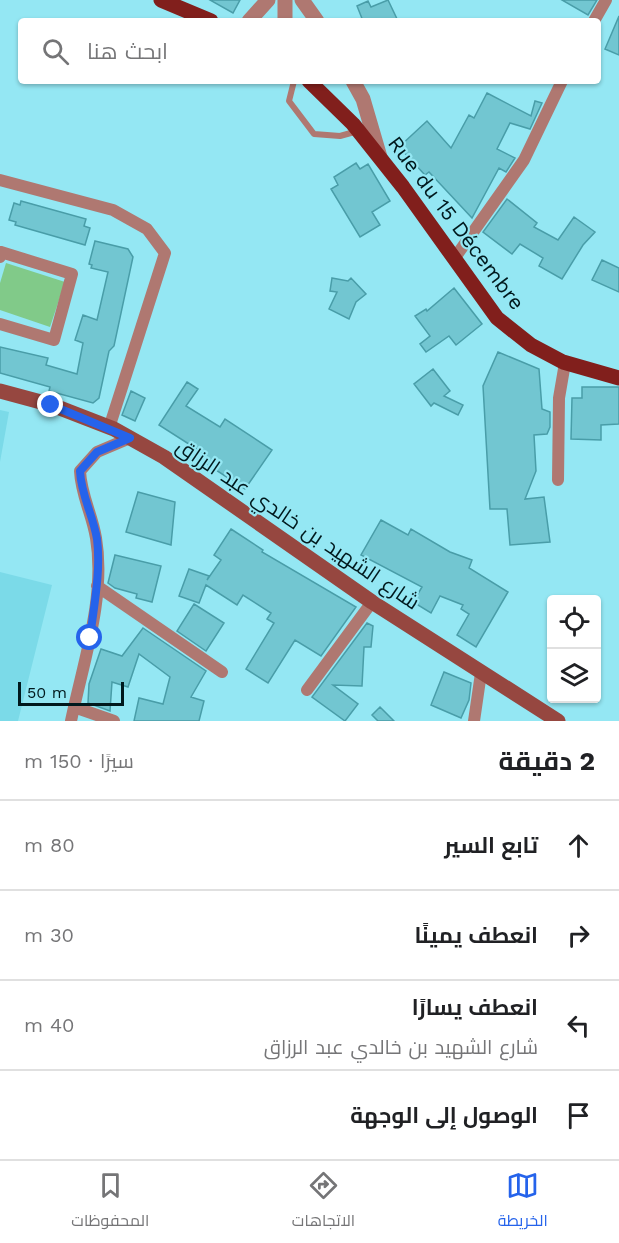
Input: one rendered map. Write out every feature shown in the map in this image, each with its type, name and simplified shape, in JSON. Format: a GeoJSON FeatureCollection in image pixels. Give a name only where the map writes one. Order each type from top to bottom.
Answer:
{"type":"FeatureCollection","features":[{"type":"Feature","properties":{"kind":"main road"},"geometry":{"type":"LineString","coordinates":[[161,0],[204,18]]}},
{"type":"Feature","properties":{"kind":"main road","name":"Rue du 15 Décembre"},"geometry":{"type":"LineString","coordinates":[[312,84],[359,131],[380,157],[497,318],[531,345],[565,363],[619,378]]}},
{"type":"Feature","properties":{"kind":"main road","name":"شارع الشهيد بن خالدي عبد الرزاق"},"geometry":{"type":"LineString","coordinates":[[0,392],[51,405],[109,428],[164,457],[372,602],[558,721]]}},
{"type":"Feature","properties":{"kind":"street"},"geometry":{"type":"LineString","coordinates":[[252,18],[268,0]]}},
{"type":"Feature","properties":{"kind":"street"},"geometry":{"type":"LineString","coordinates":[[285,0],[285,18]]}},
{"type":"Feature","properties":{"kind":"street"},"geometry":{"type":"LineString","coordinates":[[302,0],[313,18]]}},
{"type":"Feature","properties":{"kind":"street"},"geometry":{"type":"LineString","coordinates":[[596,18],[606,0]]}},
{"type":"Feature","properties":{"kind":"street"},"geometry":{"type":"LineString","coordinates":[[355,84],[363,99],[380,157]]}},
{"type":"Feature","properties":{"kind":"street"},"geometry":{"type":"LineString","coordinates":[[454,259],[524,160],[560,84]]}},
{"type":"Feature","properties":{"kind":"street"},"geometry":{"type":"LineString","coordinates":[[0,180],[113,210],[147,229],[165,253],[109,428]]}},
{"type":"Feature","properties":{"kind":"street"},"geometry":{"type":"LineString","coordinates":[[0,256],[1,252],[72,274],[54,340],[0,324]]}},
{"type":"Feature","properties":{"kind":"street"},"geometry":{"type":"LineString","coordinates":[[558,480],[559,398],[565,363]]}},
{"type":"Feature","properties":{"kind":"street"},"geometry":{"type":"LineString","coordinates":[[71,721],[97,586],[97,539],[81,491],[80,471],[97,452],[130,438]]}},
{"type":"Feature","properties":{"kind":"street"},"geometry":{"type":"LineString","coordinates":[[97,586],[222,672]]}},
{"type":"Feature","properties":{"kind":"street"},"geometry":{"type":"LineString","coordinates":[[307,690],[372,602]]}},
{"type":"Feature","properties":{"kind":"street"},"geometry":{"type":"LineString","coordinates":[[474,721],[481,673]]}},
{"type":"Feature","properties":{"kind":"street"},"geometry":{"type":"LineString","coordinates":[[74,707],[114,721]]}},
{"type":"Feature","properties":{"kind":"lane"},"geometry":{"type":"LineString","coordinates":[[293,84],[289,101],[314,134],[340,136],[359,131]]}},
{"type":"Feature","properties":{"kind":"shaded area"},"geometry":{"type":"Polygon","coordinates":[[[0,410],[9,412],[0,462],[0,410]]]}},
{"type":"Feature","properties":{"kind":"shaded area"},"geometry":{"type":"Polygon","coordinates":[[[0,572],[52,585],[18,721],[0,721],[0,572]]]}},
{"type":"Feature","properties":{"kind":"green space"},"geometry":{"type":"Polygon","coordinates":[[[6,263],[65,282],[50,327],[0,310],[0,283],[6,263]]]}},
{"type":"Feature","properties":{"kind":"building"},"geometry":{"type":"Polygon","coordinates":[[[210,0],[240,0],[233,13],[210,0]]]}},
{"type":"Feature","properties":{"kind":"building"},"geometry":{"type":"Polygon","coordinates":[[[388,0],[397,18],[362,18],[357,6],[368,1],[371,7],[388,0]]]}},
{"type":"Feature","properties":{"kind":"building"},"geometry":{"type":"Polygon","coordinates":[[[562,0],[597,0],[588,15],[562,0]]]}},
{"type":"Feature","properties":{"kind":"building"},"geometry":{"type":"Polygon","coordinates":[[[619,16],[619,55],[605,49],[619,16]]]}},
{"type":"Feature","properties":{"kind":"building"},"geometry":{"type":"Polygon","coordinates":[[[487,93],[531,116],[535,101],[542,103],[530,129],[510,123],[497,149],[515,158],[506,172],[499,168],[472,218],[429,172],[425,175],[399,147],[427,121],[451,148],[469,115],[474,118],[487,93]]]}},
{"type":"Feature","properties":{"kind":"building"},"geometry":{"type":"Polygon","coordinates":[[[356,163],[360,169],[368,164],[390,201],[372,212],[380,225],[360,237],[331,189],[338,185],[334,177],[356,163]]]}},
{"type":"Feature","properties":{"kind":"building"},"geometry":{"type":"Polygon","coordinates":[[[507,199],[537,223],[534,227],[558,240],[574,217],[595,232],[583,245],[562,279],[539,266],[543,258],[520,244],[512,254],[483,232],[507,199]]]}},
{"type":"Feature","properties":{"kind":"building"},"geometry":{"type":"Polygon","coordinates":[[[21,201],[86,219],[84,226],[90,228],[85,245],[15,225],[16,222],[9,220],[14,203],[20,205],[21,201]]]}},
{"type":"Feature","properties":{"kind":"building"},"geometry":{"type":"Polygon","coordinates":[[[95,241],[128,249],[133,257],[114,346],[109,351],[99,398],[93,403],[49,391],[50,387],[0,373],[0,347],[48,358],[46,365],[77,374],[83,343],[75,340],[83,315],[97,320],[108,272],[91,268],[92,265],[89,264],[95,241]]]}},
{"type":"Feature","properties":{"kind":"building"},"geometry":{"type":"Polygon","coordinates":[[[602,260],[619,268],[619,292],[592,280],[602,260]]]}},
{"type":"Feature","properties":{"kind":"building"},"geometry":{"type":"Polygon","coordinates":[[[332,278],[348,281],[351,278],[366,294],[356,302],[349,319],[329,309],[337,292],[330,291],[332,278]]]}},
{"type":"Feature","properties":{"kind":"building"},"geometry":{"type":"Polygon","coordinates":[[[454,288],[482,324],[456,345],[449,336],[426,352],[420,344],[430,336],[415,316],[426,309],[427,311],[454,288]]]}},
{"type":"Feature","properties":{"kind":"building"},"geometry":{"type":"Polygon","coordinates":[[[498,352],[539,369],[542,409],[550,412],[550,427],[547,434],[534,435],[536,471],[525,499],[544,497],[550,542],[510,545],[507,509],[490,509],[483,386],[498,352]]]}},
{"type":"Feature","properties":{"kind":"building"},"geometry":{"type":"Polygon","coordinates":[[[433,369],[450,391],[444,396],[463,405],[458,415],[434,403],[431,406],[414,384],[433,369]]]}},
{"type":"Feature","properties":{"kind":"building"},"geometry":{"type":"Polygon","coordinates":[[[187,382],[198,389],[186,406],[220,427],[225,419],[272,450],[245,489],[199,459],[203,453],[159,425],[187,382]]]}},
{"type":"Feature","properties":{"kind":"building"},"geometry":{"type":"Polygon","coordinates":[[[582,387],[619,387],[619,424],[601,425],[601,440],[571,439],[572,398],[582,398],[582,387]]]}},
{"type":"Feature","properties":{"kind":"building"},"geometry":{"type":"Polygon","coordinates":[[[131,391],[145,398],[135,421],[122,415],[131,391]]]}},
{"type":"Feature","properties":{"kind":"building"},"geometry":{"type":"Polygon","coordinates":[[[138,492],[175,502],[171,545],[126,532],[138,492]]]}},
{"type":"Feature","properties":{"kind":"building"},"geometry":{"type":"Polygon","coordinates":[[[381,520],[408,535],[411,529],[450,552],[472,560],[469,568],[508,592],[476,647],[457,635],[469,614],[461,609],[463,605],[440,596],[431,613],[413,602],[422,587],[361,555],[381,520]]]}},
{"type":"Feature","properties":{"kind":"building"},"geometry":{"type":"Polygon","coordinates":[[[231,529],[263,550],[262,552],[356,607],[321,656],[295,640],[268,683],[246,669],[274,623],[267,619],[271,613],[243,595],[237,605],[206,585],[199,603],[179,596],[189,569],[209,576],[207,580],[221,560],[214,555],[231,529]]]}},
{"type":"Feature","properties":{"kind":"building"},"geometry":{"type":"Polygon","coordinates":[[[115,555],[161,566],[152,602],[136,598],[137,594],[115,588],[108,583],[115,555]]]}},
{"type":"Feature","properties":{"kind":"building"},"geometry":{"type":"Polygon","coordinates":[[[194,604],[224,623],[206,651],[177,631],[194,604]]]}},
{"type":"Feature","properties":{"kind":"building"},"geometry":{"type":"Polygon","coordinates":[[[367,623],[373,626],[371,647],[364,647],[362,686],[333,685],[358,704],[345,721],[312,697],[367,623]]]}},
{"type":"Feature","properties":{"kind":"building"},"geometry":{"type":"Polygon","coordinates":[[[143,628],[206,671],[191,697],[204,701],[199,721],[134,721],[139,698],[163,704],[170,677],[139,654],[128,687],[112,682],[110,711],[88,703],[89,684],[101,649],[122,656],[143,628]]]}},
{"type":"Feature","properties":{"kind":"building"},"geometry":{"type":"Polygon","coordinates":[[[444,672],[471,683],[469,700],[461,718],[431,705],[444,672]]]}},
{"type":"Feature","properties":{"kind":"building"},"geometry":{"type":"Polygon","coordinates":[[[380,707],[394,721],[378,721],[372,715],[380,707]]]}},
{"type":"Feature","properties":{"kind":"route"},"geometry":{"type":"LineString","coordinates":[[51,405],[114,429],[130,438],[97,452],[80,471],[81,491],[97,539],[97,586],[90,638]]}}]}
